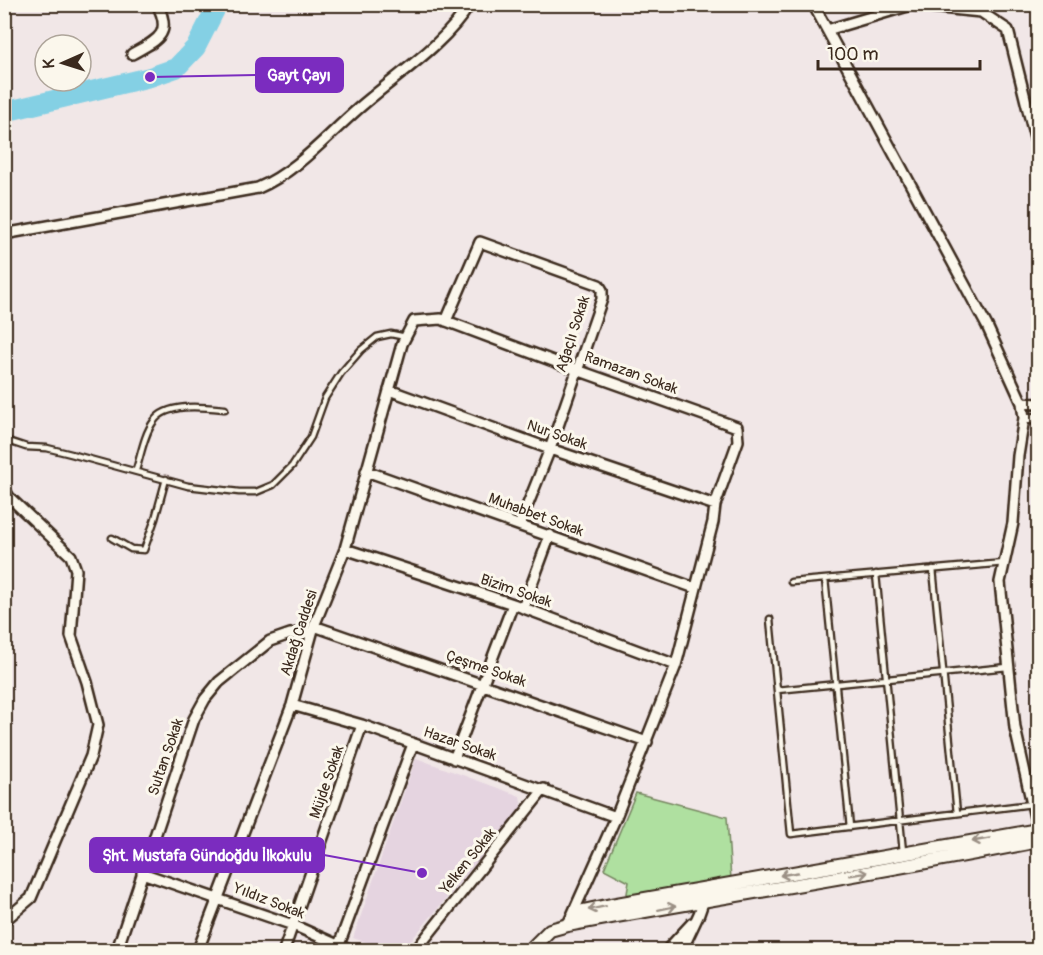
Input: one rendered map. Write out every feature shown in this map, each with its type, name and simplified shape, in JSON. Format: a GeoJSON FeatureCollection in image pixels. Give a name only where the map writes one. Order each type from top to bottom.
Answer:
{"type":"FeatureCollection","features":[{"type":"Feature","properties":{"kind":"street"},"geometry":{"type":"LineString","coordinates":[[132,54],[157,40],[164,29],[163,17],[157,4]]}},
{"type":"Feature","properties":{"kind":"street"},"geometry":{"type":"LineString","coordinates":[[4,234],[258,188],[274,182],[435,44],[464,15],[470,4]]}},
{"type":"Feature","properties":{"kind":"street"},"geometry":{"type":"LineString","coordinates":[[706,894],[903,854],[1038,830],[1015,728],[1000,582],[1013,523],[1018,456],[1024,418],[1022,403],[987,326],[813,4]]}},
{"type":"Feature","properties":{"kind":"street"},"geometry":{"type":"LineString","coordinates":[[827,30],[911,5],[981,12],[1008,30],[1038,150]]}},
{"type":"Feature","properties":{"kind":"street","name":"Ağaçlı Sokak"},"geometry":{"type":"LineString","coordinates":[[446,321],[480,242],[599,285],[602,290],[602,299],[550,449],[520,524]]}},
{"type":"Feature","properties":{"kind":"street","name":"Ramazan Sokak"},"geometry":{"type":"LineString","coordinates":[[414,321],[441,319],[737,427],[738,441],[715,505]]}},
{"type":"Feature","properties":{"kind":"street","name":"Akdağ Caddesi"},"geometry":{"type":"LineString","coordinates":[[198,951],[292,705],[313,629],[345,549],[389,390],[406,337],[414,321]]}},
{"type":"Feature","properties":{"kind":"street","name":"Nur Sokak"},"geometry":{"type":"LineString","coordinates":[[389,390],[550,449],[715,505]]}},
{"type":"Feature","properties":{"kind":"street"},"geometry":{"type":"LineString","coordinates":[[1022,403],[1038,404]]}},
{"type":"Feature","properties":{"kind":"street"},"geometry":{"type":"LineString","coordinates":[[1024,418],[1038,419]]}},
{"type":"Feature","properties":{"kind":"street","name":"Muhabbet Sokak"},"geometry":{"type":"LineString","coordinates":[[366,471],[695,588]]}},
{"type":"Feature","properties":{"kind":"street"},"geometry":{"type":"LineString","coordinates":[[4,489],[9,497],[71,556],[76,570],[71,636],[87,682],[98,725],[91,756],[31,898],[4,921]]}},
{"type":"Feature","properties":{"kind":"street"},"geometry":{"type":"LineString","coordinates":[[568,924],[616,817],[676,665],[713,522],[715,505]]}},
{"type":"Feature","properties":{"kind":"street"},"geometry":{"type":"LineString","coordinates":[[523,608],[550,535]]}},
{"type":"Feature","properties":{"kind":"street","name":"Bizim Sokak"},"geometry":{"type":"LineString","coordinates":[[345,549],[513,604],[676,665]]}},
{"type":"Feature","properties":{"kind":"street"},"geometry":{"type":"LineString","coordinates":[[454,759],[513,604]]}},
{"type":"Feature","properties":{"kind":"street","name":"Çeşme Sokak"},"geometry":{"type":"LineString","coordinates":[[313,629],[483,684],[647,742]]}},
{"type":"Feature","properties":{"kind":"street","name":"Sultan Sokak"},"geometry":{"type":"LineString","coordinates":[[117,951],[194,719],[205,699],[219,682],[270,641],[313,629]]}},
{"type":"Feature","properties":{"kind":"street","name":"Hazar Sokak"},"geometry":{"type":"LineString","coordinates":[[292,705],[363,725],[616,817]]}},
{"type":"Feature","properties":{"kind":"street","name":"Müjde Sokak"},"geometry":{"type":"LineString","coordinates":[[284,951],[363,725]]}},
{"type":"Feature","properties":{"kind":"street"},"geometry":{"type":"LineString","coordinates":[[339,945],[413,744]]}},
{"type":"Feature","properties":{"kind":"street","name":"Yelken Sokak"},"geometry":{"type":"LineString","coordinates":[[416,951],[544,789]]}},
{"type":"Feature","properties":{"kind":"street"},"geometry":{"type":"LineString","coordinates":[[530,951],[550,930],[568,924],[583,911],[935,862],[1038,841]]}},
{"type":"Feature","properties":{"kind":"street","name":"Yıldız Sokak"},"geometry":{"type":"LineString","coordinates":[[142,873],[293,925],[350,951]]}},
{"type":"Feature","properties":{"kind":"street"},"geometry":{"type":"LineString","coordinates":[[682,951],[706,894]]}},
{"type":"Feature","properties":{"kind":"street"},"geometry":{"type":"LineString","coordinates":[[667,951],[699,914]]}},
{"type":"Feature","properties":{"kind":"lane"},"geometry":{"type":"LineString","coordinates":[[4,440],[26,447],[46,448],[136,470],[188,486],[256,492],[273,485],[292,466],[311,437],[325,398],[361,350],[377,338],[391,334],[406,337]]}},
{"type":"Feature","properties":{"kind":"lane"},"geometry":{"type":"LineString","coordinates":[[136,470],[154,421],[164,413],[193,406],[225,408]]}},
{"type":"Feature","properties":{"kind":"lane"},"geometry":{"type":"LineString","coordinates":[[112,538],[131,549],[144,550],[166,479]]}},
{"type":"Feature","properties":{"kind":"lane"},"geometry":{"type":"LineString","coordinates":[[790,582],[1005,563]]}},
{"type":"Feature","properties":{"kind":"lane"},"geometry":{"type":"LineString","coordinates":[[933,569],[957,813]]}},
{"type":"Feature","properties":{"kind":"lane"},"geometry":{"type":"LineString","coordinates":[[876,574],[903,854]]}},
{"type":"Feature","properties":{"kind":"lane"},"geometry":{"type":"LineString","coordinates":[[825,579],[850,827]]}},
{"type":"Feature","properties":{"kind":"lane"},"geometry":{"type":"LineString","coordinates":[[770,619],[791,834],[1032,804]]}},
{"type":"Feature","properties":{"kind":"lane"},"geometry":{"type":"LineString","coordinates":[[777,690],[1008,667]]}},
{"type":"Feature","properties":{"kind":"shaded area"},"geometry":{"type":"Polygon","coordinates":[[[416,758],[520,796],[522,808],[403,950],[389,950],[353,938],[416,758]]]}},
{"type":"Feature","properties":{"kind":"green space"},"geometry":{"type":"Polygon","coordinates":[[[636,793],[727,817],[731,880],[626,899],[629,882],[604,869],[636,793]]]}},
{"type":"Feature","properties":{"kind":"waterway"},"geometry":{"type":"LineString","coordinates":[[4,112],[150,77],[176,68],[196,47],[218,4]]}},
{"type":"Feature","properties":{"kind":"place","name":"Gayt Çayı"},"geometry":{"type":"Point","coordinates":[150,77]}},
{"type":"Feature","properties":{"kind":"place","name":"Şht. Mustafa Gündoğdu İlkokulu"},"geometry":{"type":"Point","coordinates":[422,873]}}]}
